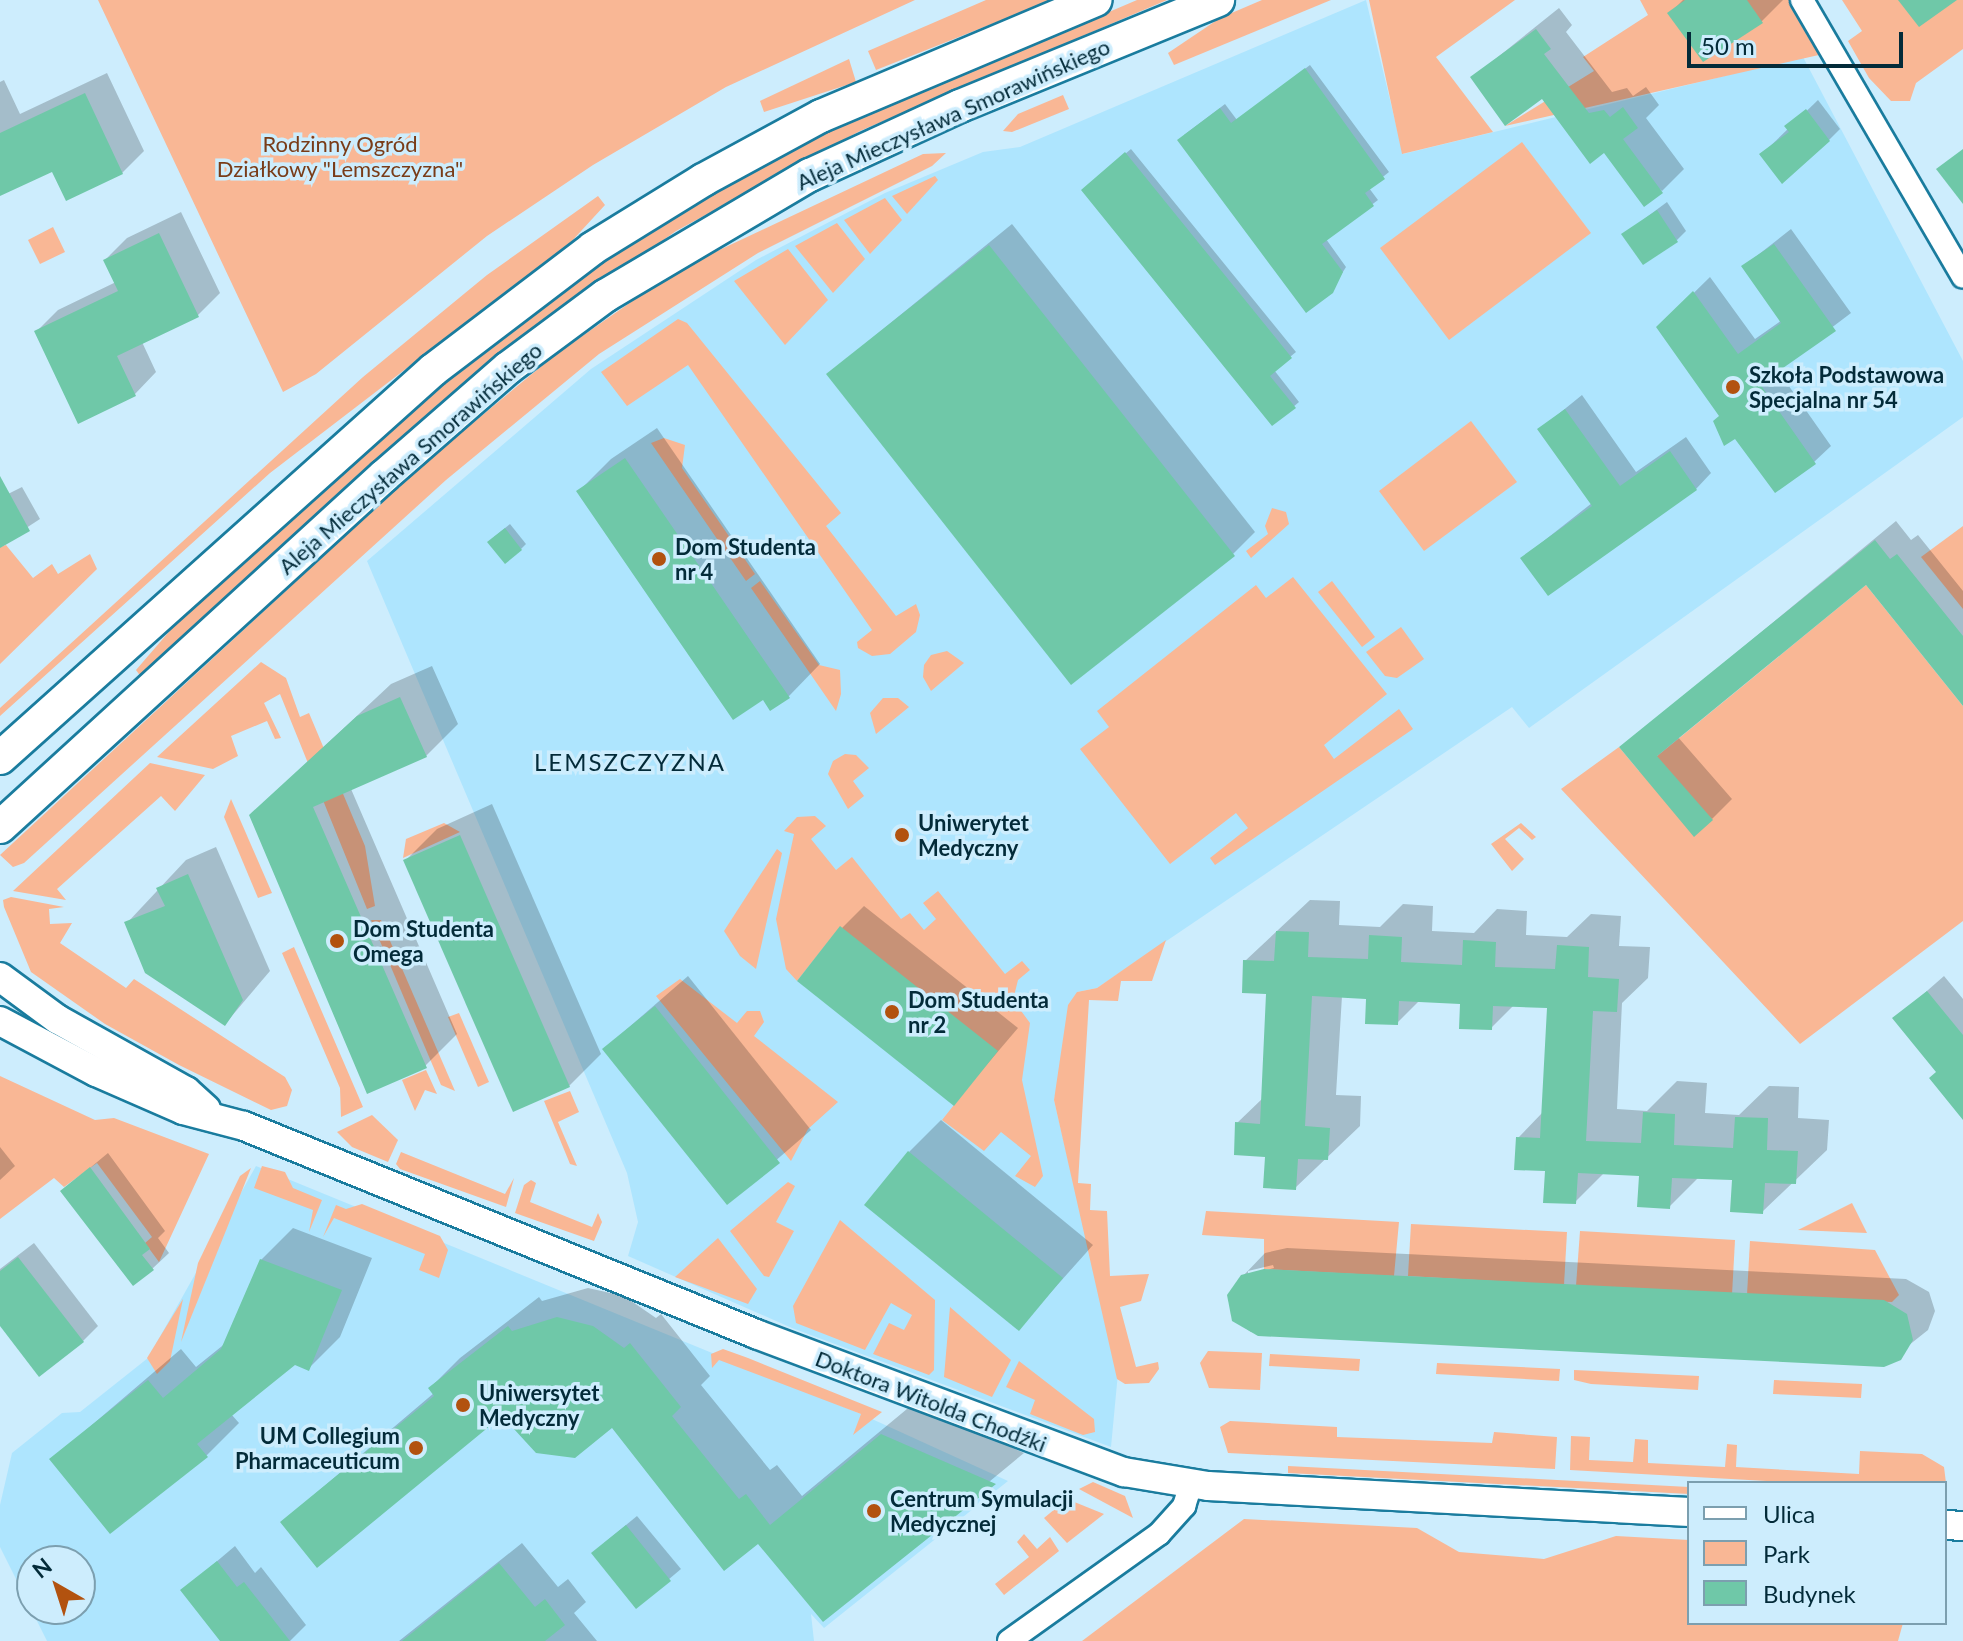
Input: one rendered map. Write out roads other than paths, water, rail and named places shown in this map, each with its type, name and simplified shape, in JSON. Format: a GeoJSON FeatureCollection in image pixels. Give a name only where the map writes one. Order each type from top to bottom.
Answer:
{"type":"FeatureCollection","features":[{"type":"Feature","properties":{"kind":"main road"},"geometry":{"type":"LineString","coordinates":[[0,758],[433,370],[593,248],[739,159],[821,116],[1095,0]]}},
{"type":"Feature","properties":{"kind":"main road","name":"Aleja Mieczysława Smorawińskiego"},"geometry":{"type":"LineString","coordinates":[[0,827],[395,467],[508,368],[605,296],[810,175],[1218,0]]}},
{"type":"Feature","properties":{"kind":"street"},"geometry":{"type":"LineString","coordinates":[[1802,0],[1963,277]]}},
{"type":"Feature","properties":{"kind":"street","name":"Doktora Witolda Chodźki"},"geometry":{"type":"LineString","coordinates":[[0,977],[91,1040],[186,1091],[213,1115]]}},
{"type":"Feature","properties":{"kind":"street","name":"Doktora Witolda Chodźki"},"geometry":{"type":"LineString","coordinates":[[0,1021],[132,1089],[183,1110],[213,1115],[951,1410],[1124,1472],[1191,1484],[1687,1512]]}},
{"type":"Feature","properties":{"kind":"street"},"geometry":{"type":"LineString","coordinates":[[1009,1641],[1159,1534],[1184,1506],[1191,1484]]}},
{"type":"Feature","properties":{"kind":"place","name":"Szkoła Podstawowa Specjalna nr 54"},"geometry":{"type":"Point","coordinates":[1733,387]}},
{"type":"Feature","properties":{"kind":"place","name":"Dom Studenta nr 4"},"geometry":{"type":"Point","coordinates":[659,559]}},
{"type":"Feature","properties":{"kind":"place","name":"Uniwerytet Medyczny"},"geometry":{"type":"Point","coordinates":[902,835]}},
{"type":"Feature","properties":{"kind":"place","name":"Dom Studenta Omega"},"geometry":{"type":"Point","coordinates":[337,941]}},
{"type":"Feature","properties":{"kind":"place","name":"Dom Studenta nr 2"},"geometry":{"type":"Point","coordinates":[892,1012]}},
{"type":"Feature","properties":{"kind":"place","name":"Uniwersytet Medyczny"},"geometry":{"type":"Point","coordinates":[463,1405]}},
{"type":"Feature","properties":{"kind":"place","name":"UM Collegium Pharmaceuticum"},"geometry":{"type":"Point","coordinates":[416,1448]}},
{"type":"Feature","properties":{"kind":"place","name":"Centrum Symulacji Medycznej"},"geometry":{"type":"Point","coordinates":[874,1511]}},
{"type":"Feature","properties":{"kind":"district","name":"LEMSZCZYZNA"},"geometry":{"type":"Point","coordinates":[630,762]}},
{"type":"Feature","properties":{"kind":"park label","name":"Rodzinny Ogród Działkowy \"Lemszczyzna\""},"geometry":{"type":"Point","coordinates":[340,156]}}]}
